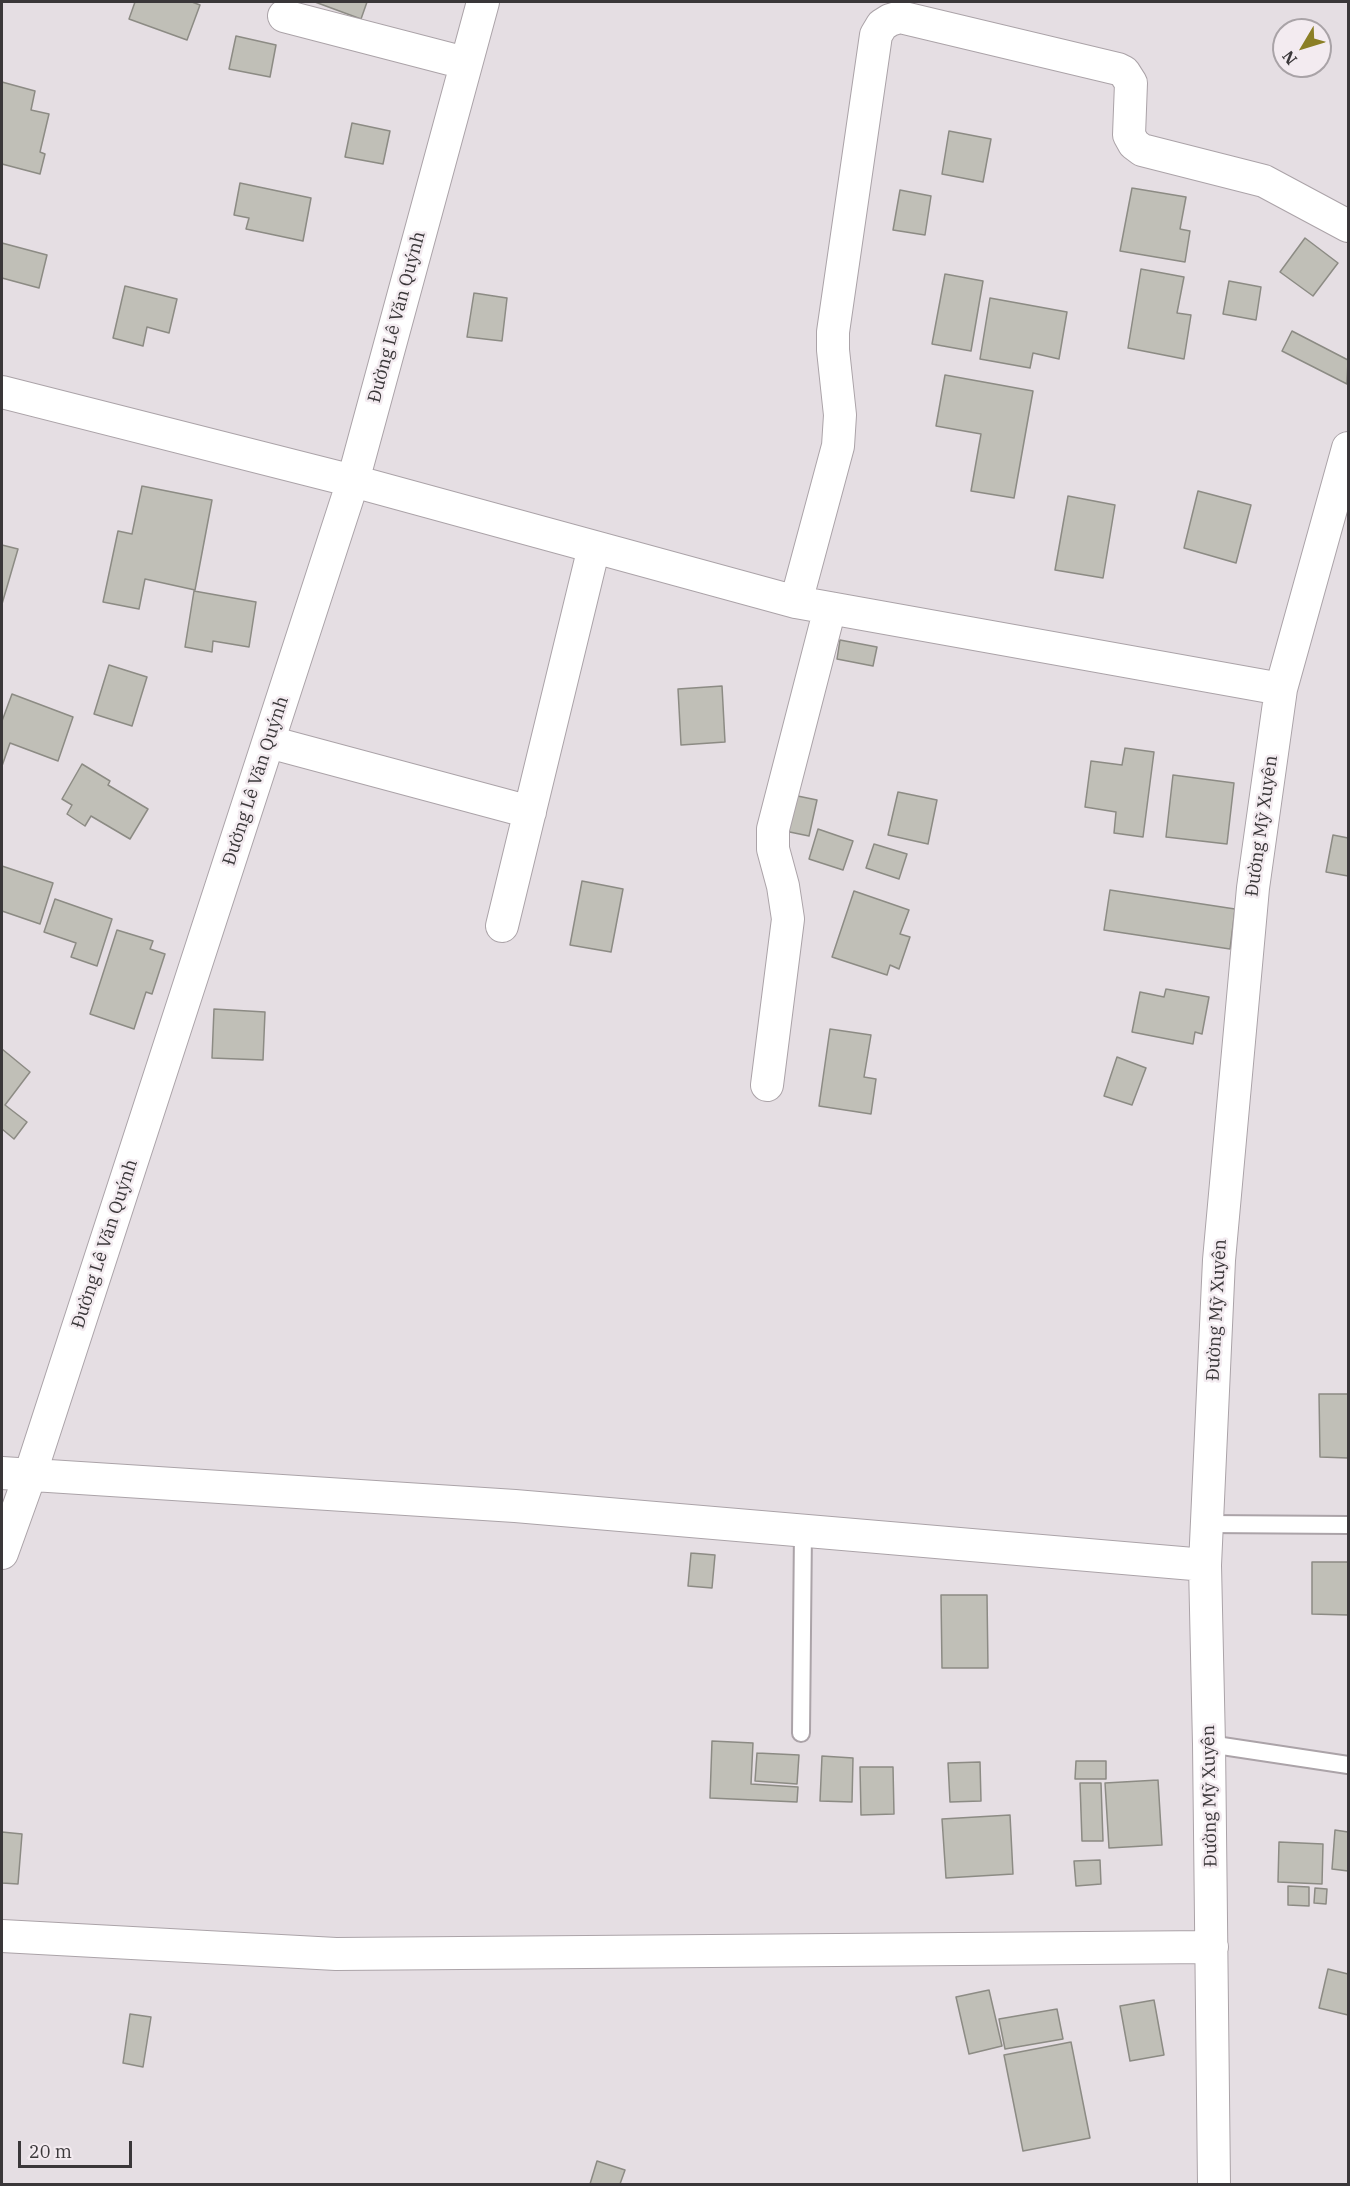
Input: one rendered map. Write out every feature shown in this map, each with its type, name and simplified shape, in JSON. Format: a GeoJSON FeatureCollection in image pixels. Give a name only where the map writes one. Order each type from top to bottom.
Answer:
{"type":"FeatureCollection","features":[{"type":"Feature","properties":{"kind":"street","name":"Đường Lê Văn Quýnh"},"geometry":{"type":"LineString","coordinates":[[2,1553],[16,1474],[269,742],[353,481],[483,2]]}},
{"type":"Feature","properties":{"kind":"street"},"geometry":{"type":"LineString","coordinates":[[284,15],[465,63]]}},
{"type":"Feature","properties":{"kind":"street"},"geometry":{"type":"LineString","coordinates":[[796,602],[838,446],[840,416],[833,332],[876,35],[882,25],[900,17],[1118,69],[1124,72],[1131,83],[1129,135],[1134,144],[1142,150],[1264,182],[1348,226]]}},
{"type":"Feature","properties":{"kind":"street"},"geometry":{"type":"LineString","coordinates":[[2,392],[353,481],[796,602],[1281,689]]}},
{"type":"Feature","properties":{"kind":"street","name":"Đường Mỹ Xuyên"},"geometry":{"type":"LineString","coordinates":[[1214,2184],[1205,1565],[1219,1260],[1253,888],[1281,689],[1348,448]]}},
{"type":"Feature","properties":{"kind":"street"},"geometry":{"type":"LineString","coordinates":[[502,926],[594,547]]}},
{"type":"Feature","properties":{"kind":"street"},"geometry":{"type":"LineString","coordinates":[[767,1085],[788,919],[783,886],[773,849],[773,829],[830,608]]}},
{"type":"Feature","properties":{"kind":"street"},"geometry":{"type":"LineString","coordinates":[[269,742],[530,812]]}},
{"type":"Feature","properties":{"kind":"street"},"geometry":{"type":"LineString","coordinates":[[16,1474],[515,1506],[1205,1565]]}},
{"type":"Feature","properties":{"kind":"street"},"geometry":{"type":"LineString","coordinates":[[2,1936],[336,1954],[1212,1947]]}},
{"type":"Feature","properties":{"kind":"lane"},"geometry":{"type":"LineString","coordinates":[[1207,1524],[1348,1525]]}},
{"type":"Feature","properties":{"kind":"lane"},"geometry":{"type":"LineString","coordinates":[[801,1733],[803,1530]]}},
{"type":"Feature","properties":{"kind":"lane"},"geometry":{"type":"LineString","coordinates":[[1209,1744],[1348,1765]]}},
{"type":"Feature","properties":{"kind":"building"},"geometry":{"type":"Polygon","coordinates":[[[135,2],[192,2],[200,5],[187,40],[129,19],[135,2]]]}},
{"type":"Feature","properties":{"kind":"building"},"geometry":{"type":"Polygon","coordinates":[[[315,2],[367,2],[361,19],[315,2]]]}},
{"type":"Feature","properties":{"kind":"building"},"geometry":{"type":"Polygon","coordinates":[[[236,36],[276,45],[270,77],[229,69],[236,36]]]}},
{"type":"Feature","properties":{"kind":"building"},"geometry":{"type":"Polygon","coordinates":[[[2,82],[35,91],[31,110],[49,114],[40,152],[45,154],[40,174],[2,164],[2,82]]]}},
{"type":"Feature","properties":{"kind":"building"},"geometry":{"type":"Polygon","coordinates":[[[352,123],[390,131],[383,164],[345,157],[352,123]]]}},
{"type":"Feature","properties":{"kind":"building"},"geometry":{"type":"Polygon","coordinates":[[[949,131],[991,139],[983,182],[942,174],[949,131]]]}},
{"type":"Feature","properties":{"kind":"building"},"geometry":{"type":"Polygon","coordinates":[[[240,183],[311,198],[303,241],[246,229],[249,218],[234,215],[240,183]]]}},
{"type":"Feature","properties":{"kind":"building"},"geometry":{"type":"Polygon","coordinates":[[[1132,188],[1186,197],[1180,229],[1190,231],[1185,262],[1120,251],[1132,188]]]}},
{"type":"Feature","properties":{"kind":"building"},"geometry":{"type":"Polygon","coordinates":[[[900,190],[931,196],[925,235],[893,230],[900,190]]]}},
{"type":"Feature","properties":{"kind":"building"},"geometry":{"type":"Polygon","coordinates":[[[1305,238],[1338,263],[1313,296],[1280,272],[1305,238]]]}},
{"type":"Feature","properties":{"kind":"building"},"geometry":{"type":"Polygon","coordinates":[[[2,243],[47,255],[39,288],[2,278],[2,243]]]}},
{"type":"Feature","properties":{"kind":"building"},"geometry":{"type":"Polygon","coordinates":[[[1141,269],[1184,277],[1177,313],[1191,315],[1184,359],[1128,348],[1141,269]]]}},
{"type":"Feature","properties":{"kind":"building"},"geometry":{"type":"Polygon","coordinates":[[[945,274],[983,281],[971,351],[932,344],[945,274]]]}},
{"type":"Feature","properties":{"kind":"building"},"geometry":{"type":"Polygon","coordinates":[[[1229,281],[1261,287],[1256,320],[1223,314],[1229,281]]]}},
{"type":"Feature","properties":{"kind":"building"},"geometry":{"type":"Polygon","coordinates":[[[125,286],[177,299],[169,333],[147,327],[143,346],[113,338],[125,286]]]}},
{"type":"Feature","properties":{"kind":"building"},"geometry":{"type":"Polygon","coordinates":[[[474,293],[507,298],[502,341],[467,337],[474,293]]]}},
{"type":"Feature","properties":{"kind":"building"},"geometry":{"type":"Polygon","coordinates":[[[990,298],[1067,312],[1059,359],[1033,353],[1030,368],[980,359],[990,298]]]}},
{"type":"Feature","properties":{"kind":"building"},"geometry":{"type":"Polygon","coordinates":[[[1292,331],[1348,360],[1347,384],[1282,351],[1292,331]]]}},
{"type":"Feature","properties":{"kind":"building"},"geometry":{"type":"Polygon","coordinates":[[[945,375],[1033,391],[1014,498],[971,491],[981,434],[936,426],[945,375]]]}},
{"type":"Feature","properties":{"kind":"building"},"geometry":{"type":"Polygon","coordinates":[[[142,486],[212,500],[195,590],[145,579],[139,609],[103,602],[118,531],[132,534],[142,486]]]}},
{"type":"Feature","properties":{"kind":"building"},"geometry":{"type":"Polygon","coordinates":[[[1198,491],[1251,505],[1236,563],[1184,548],[1198,491]]]}},
{"type":"Feature","properties":{"kind":"building"},"geometry":{"type":"Polygon","coordinates":[[[1068,496],[1115,505],[1103,578],[1055,570],[1068,496]]]}},
{"type":"Feature","properties":{"kind":"building"},"geometry":{"type":"Polygon","coordinates":[[[2,545],[18,549],[2,604],[2,545]]]}},
{"type":"Feature","properties":{"kind":"building"},"geometry":{"type":"Polygon","coordinates":[[[194,591],[256,602],[249,647],[213,641],[212,652],[185,647],[194,591]]]}},
{"type":"Feature","properties":{"kind":"building"},"geometry":{"type":"Polygon","coordinates":[[[840,640],[877,647],[873,666],[837,659],[840,640]]]}},
{"type":"Feature","properties":{"kind":"building"},"geometry":{"type":"Polygon","coordinates":[[[109,665],[147,677],[132,726],[94,714],[109,665]]]}},
{"type":"Feature","properties":{"kind":"building"},"geometry":{"type":"Polygon","coordinates":[[[722,686],[725,742],[681,745],[678,689],[722,686]]]}},
{"type":"Feature","properties":{"kind":"building"},"geometry":{"type":"Polygon","coordinates":[[[12,694],[73,717],[58,761],[10,743],[2,766],[2,721],[12,694]]]}},
{"type":"Feature","properties":{"kind":"building"},"geometry":{"type":"Polygon","coordinates":[[[1125,748],[1154,752],[1143,837],[1114,833],[1116,812],[1085,807],[1091,761],[1122,765],[1125,748]]]}},
{"type":"Feature","properties":{"kind":"building"},"geometry":{"type":"Polygon","coordinates":[[[82,764],[110,781],[108,785],[148,809],[130,839],[91,816],[85,826],[67,814],[72,805],[62,799],[82,764]]]}},
{"type":"Feature","properties":{"kind":"building"},"geometry":{"type":"Polygon","coordinates":[[[1173,775],[1234,783],[1227,844],[1166,837],[1173,775]]]}},
{"type":"Feature","properties":{"kind":"building"},"geometry":{"type":"Polygon","coordinates":[[[898,792],[937,800],[928,844],[888,835],[898,792]]]}},
{"type":"Feature","properties":{"kind":"building"},"geometry":{"type":"Polygon","coordinates":[[[788,794],[817,800],[809,836],[780,830],[788,794]]]}},
{"type":"Feature","properties":{"kind":"building"},"geometry":{"type":"Polygon","coordinates":[[[818,829],[853,841],[843,870],[809,859],[818,829]]]}},
{"type":"Feature","properties":{"kind":"building"},"geometry":{"type":"Polygon","coordinates":[[[1333,835],[1348,838],[1348,876],[1326,872],[1333,835]]]}},
{"type":"Feature","properties":{"kind":"building"},"geometry":{"type":"Polygon","coordinates":[[[874,844],[907,854],[899,879],[866,868],[874,844]]]}},
{"type":"Feature","properties":{"kind":"building"},"geometry":{"type":"Polygon","coordinates":[[[2,866],[53,883],[40,924],[2,911],[2,866]]]}},
{"type":"Feature","properties":{"kind":"building"},"geometry":{"type":"Polygon","coordinates":[[[582,881],[623,889],[611,952],[570,945],[582,881]]]}},
{"type":"Feature","properties":{"kind":"building"},"geometry":{"type":"Polygon","coordinates":[[[1110,890],[1235,909],[1230,949],[1104,930],[1110,890]]]}},
{"type":"Feature","properties":{"kind":"building"},"geometry":{"type":"Polygon","coordinates":[[[854,891],[909,910],[900,934],[910,937],[899,969],[890,965],[887,975],[832,957],[854,891]]]}},
{"type":"Feature","properties":{"kind":"building"},"geometry":{"type":"Polygon","coordinates":[[[55,899],[112,919],[97,966],[71,957],[76,943],[44,932],[55,899]]]}},
{"type":"Feature","properties":{"kind":"building"},"geometry":{"type":"Polygon","coordinates":[[[117,930],[153,941],[150,949],[165,954],[152,994],[146,992],[134,1029],[90,1014],[117,930]]]}},
{"type":"Feature","properties":{"kind":"building"},"geometry":{"type":"Polygon","coordinates":[[[1166,989],[1209,997],[1202,1034],[1195,1032],[1193,1044],[1132,1032],[1140,992],[1164,997],[1166,989]]]}},
{"type":"Feature","properties":{"kind":"building"},"geometry":{"type":"Polygon","coordinates":[[[214,1009],[265,1012],[263,1060],[212,1058],[214,1009]]]}},
{"type":"Feature","properties":{"kind":"building"},"geometry":{"type":"Polygon","coordinates":[[[830,1029],[871,1035],[864,1077],[876,1079],[871,1114],[819,1106],[830,1029]]]}},
{"type":"Feature","properties":{"kind":"building"},"geometry":{"type":"Polygon","coordinates":[[[2,1049],[30,1072],[5,1105],[27,1122],[14,1139],[2,1129],[2,1049]]]}},
{"type":"Feature","properties":{"kind":"building"},"geometry":{"type":"Polygon","coordinates":[[[1117,1057],[1146,1068],[1132,1105],[1104,1096],[1117,1057]]]}},
{"type":"Feature","properties":{"kind":"building"},"geometry":{"type":"Polygon","coordinates":[[[1319,1394],[1348,1394],[1348,1458],[1320,1457],[1319,1394]]]}},
{"type":"Feature","properties":{"kind":"building"},"geometry":{"type":"Polygon","coordinates":[[[691,1553],[715,1555],[712,1588],[688,1586],[691,1553]]]}},
{"type":"Feature","properties":{"kind":"building"},"geometry":{"type":"Polygon","coordinates":[[[1312,1562],[1348,1562],[1348,1615],[1312,1614],[1312,1562]]]}},
{"type":"Feature","properties":{"kind":"building"},"geometry":{"type":"Polygon","coordinates":[[[941,1595],[987,1595],[988,1668],[942,1668],[941,1595]]]}},
{"type":"Feature","properties":{"kind":"building"},"geometry":{"type":"Polygon","coordinates":[[[712,1741],[753,1743],[751,1784],[798,1787],[797,1802],[710,1798],[712,1741]]]}},
{"type":"Feature","properties":{"kind":"building"},"geometry":{"type":"Polygon","coordinates":[[[757,1753],[799,1755],[797,1784],[755,1781],[757,1753]]]}},
{"type":"Feature","properties":{"kind":"building"},"geometry":{"type":"Polygon","coordinates":[[[822,1756],[853,1758],[852,1802],[820,1801],[822,1756]]]}},
{"type":"Feature","properties":{"kind":"building"},"geometry":{"type":"Polygon","coordinates":[[[1076,1761],[1106,1761],[1106,1779],[1075,1779],[1076,1761]]]}},
{"type":"Feature","properties":{"kind":"building"},"geometry":{"type":"Polygon","coordinates":[[[980,1762],[981,1801],[950,1802],[948,1763],[980,1762]]]}},
{"type":"Feature","properties":{"kind":"building"},"geometry":{"type":"Polygon","coordinates":[[[860,1767],[893,1767],[894,1814],[861,1815],[860,1767]]]}},
{"type":"Feature","properties":{"kind":"building"},"geometry":{"type":"Polygon","coordinates":[[[1158,1780],[1162,1845],[1109,1848],[1105,1783],[1158,1780]]]}},
{"type":"Feature","properties":{"kind":"building"},"geometry":{"type":"Polygon","coordinates":[[[1080,1783],[1101,1783],[1103,1841],[1082,1841],[1080,1783]]]}},
{"type":"Feature","properties":{"kind":"building"},"geometry":{"type":"Polygon","coordinates":[[[1010,1815],[1013,1874],[946,1878],[942,1819],[1010,1815]]]}},
{"type":"Feature","properties":{"kind":"building"},"geometry":{"type":"Polygon","coordinates":[[[1335,1830],[1348,1832],[1348,1871],[1332,1869],[1335,1830]]]}},
{"type":"Feature","properties":{"kind":"building"},"geometry":{"type":"Polygon","coordinates":[[[2,1832],[22,1834],[18,1884],[2,1883],[2,1832]]]}},
{"type":"Feature","properties":{"kind":"building"},"geometry":{"type":"Polygon","coordinates":[[[1279,1842],[1323,1844],[1322,1884],[1278,1882],[1279,1842]]]}},
{"type":"Feature","properties":{"kind":"building"},"geometry":{"type":"Polygon","coordinates":[[[1100,1860],[1101,1884],[1076,1886],[1074,1861],[1100,1860]]]}},
{"type":"Feature","properties":{"kind":"building"},"geometry":{"type":"Polygon","coordinates":[[[1288,1886],[1309,1887],[1309,1906],[1288,1905],[1288,1886]]]}},
{"type":"Feature","properties":{"kind":"building"},"geometry":{"type":"Polygon","coordinates":[[[1315,1888],[1327,1889],[1326,1904],[1314,1903],[1315,1888]]]}},
{"type":"Feature","properties":{"kind":"building"},"geometry":{"type":"Polygon","coordinates":[[[1328,1969],[1348,1974],[1348,2015],[1319,2008],[1328,1969]]]}},
{"type":"Feature","properties":{"kind":"building"},"geometry":{"type":"Polygon","coordinates":[[[989,1990],[1002,2046],[969,2054],[956,1997],[989,1990]]]}},
{"type":"Feature","properties":{"kind":"building"},"geometry":{"type":"Polygon","coordinates":[[[1154,2000],[1164,2055],[1130,2061],[1120,2006],[1154,2000]]]}},
{"type":"Feature","properties":{"kind":"building"},"geometry":{"type":"Polygon","coordinates":[[[1057,2009],[1063,2039],[1005,2049],[999,2019],[1057,2009]]]}},
{"type":"Feature","properties":{"kind":"building"},"geometry":{"type":"Polygon","coordinates":[[[130,2014],[151,2017],[143,2067],[123,2063],[130,2014]]]}},
{"type":"Feature","properties":{"kind":"building"},"geometry":{"type":"Polygon","coordinates":[[[1071,2042],[1090,2138],[1023,2151],[1004,2055],[1071,2042]]]}},
{"type":"Feature","properties":{"kind":"building"},"geometry":{"type":"Polygon","coordinates":[[[597,2161],[625,2170],[620,2184],[590,2184],[597,2161]]]}}]}
